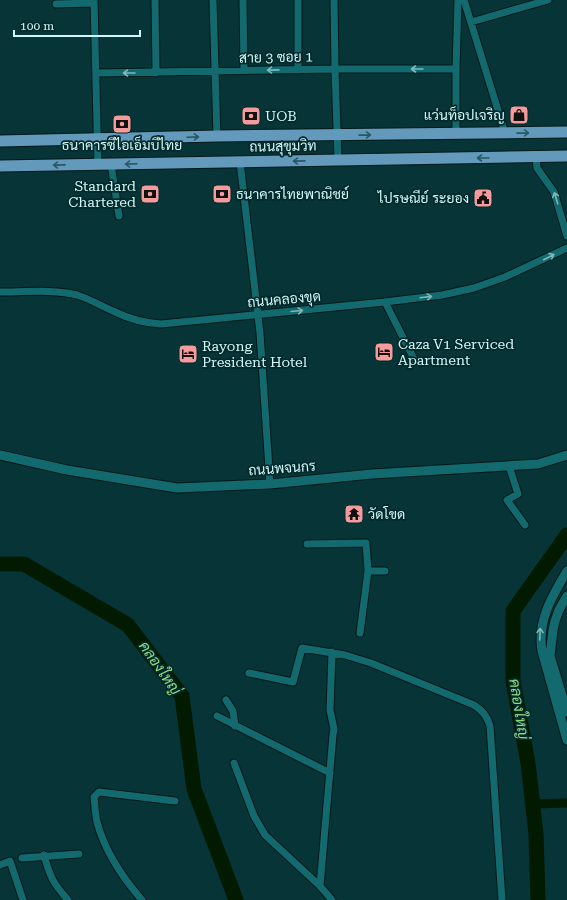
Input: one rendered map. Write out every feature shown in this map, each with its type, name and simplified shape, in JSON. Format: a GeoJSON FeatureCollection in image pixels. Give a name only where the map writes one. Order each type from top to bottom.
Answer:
{"type":"FeatureCollection","features":[{"type":"Feature","properties":{"kind":"main road","name":"ถนนสุขุมวิท"},"geometry":{"type":"LineString","coordinates":[[0,141],[217,136],[337,136],[567,132]]}},
{"type":"Feature","properties":{"kind":"main road","name":"ถนนสุขุมวิท"},"geometry":{"type":"LineString","coordinates":[[0,166],[567,156]]}},
{"type":"Feature","properties":{"kind":"street"},"geometry":{"type":"LineString","coordinates":[[155,0],[156,73]]}},
{"type":"Feature","properties":{"kind":"street"},"geometry":{"type":"LineString","coordinates":[[213,0],[217,136]]}},
{"type":"Feature","properties":{"kind":"street"},"geometry":{"type":"LineString","coordinates":[[243,0],[244,70]]}},
{"type":"Feature","properties":{"kind":"street"},"geometry":{"type":"LineString","coordinates":[[298,0],[298,70]]}},
{"type":"Feature","properties":{"kind":"street"},"geometry":{"type":"LineString","coordinates":[[334,0],[338,160]]}},
{"type":"Feature","properties":{"kind":"street"},"geometry":{"type":"LineString","coordinates":[[456,134],[458,0]]}},
{"type":"Feature","properties":{"kind":"street"},"geometry":{"type":"LineString","coordinates":[[464,0],[505,133]]}},
{"type":"Feature","properties":{"kind":"street"},"geometry":{"type":"LineString","coordinates":[[471,22],[536,2],[548,0]]}},
{"type":"Feature","properties":{"kind":"street"},"geometry":{"type":"LineString","coordinates":[[56,4],[94,2],[98,165]]}},
{"type":"Feature","properties":{"kind":"street","name":"สาย 3 ซอย 1"},"geometry":{"type":"LineString","coordinates":[[96,73],[156,73],[244,70],[456,69]]}},
{"type":"Feature","properties":{"kind":"street"},"geometry":{"type":"LineString","coordinates":[[536,157],[537,168],[554,192],[567,236]]}},
{"type":"Feature","properties":{"kind":"street"},"geometry":{"type":"LineString","coordinates":[[240,162],[260,333],[270,484]]}},
{"type":"Feature","properties":{"kind":"street"},"geometry":{"type":"LineString","coordinates":[[111,164],[120,216]]}},
{"type":"Feature","properties":{"kind":"street","name":"ถนนคลองขุด"},"geometry":{"type":"LineString","coordinates":[[0,292],[57,292],[75,294],[140,322],[155,324],[385,302],[442,295],[506,277],[567,248]]}},
{"type":"Feature","properties":{"kind":"street"},"geometry":{"type":"LineString","coordinates":[[385,302],[415,361]]}},
{"type":"Feature","properties":{"kind":"street","name":"ถนนพจนกร"},"geometry":{"type":"LineString","coordinates":[[0,455],[67,470],[177,488],[270,484],[372,474],[538,464],[567,455]]}},
{"type":"Feature","properties":{"kind":"street"},"geometry":{"type":"LineString","coordinates":[[509,466],[518,494],[507,500],[525,525]]}},
{"type":"Feature","properties":{"kind":"street"},"geometry":{"type":"LineString","coordinates":[[307,544],[366,542],[368,571],[360,633]]}},
{"type":"Feature","properties":{"kind":"street"},"geometry":{"type":"LineString","coordinates":[[368,571],[385,571]]}},
{"type":"Feature","properties":{"kind":"street"},"geometry":{"type":"LineString","coordinates":[[567,571],[549,604],[541,623],[540,641],[567,740]]}},
{"type":"Feature","properties":{"kind":"street"},"geometry":{"type":"LineString","coordinates":[[567,596],[564,608],[552,630],[550,656],[567,712]]}},
{"type":"Feature","properties":{"kind":"street"},"geometry":{"type":"LineString","coordinates":[[249,673],[294,682],[302,648],[332,652],[371,663],[474,705],[483,712],[490,726],[502,900]]}},
{"type":"Feature","properties":{"kind":"street"},"geometry":{"type":"LineString","coordinates":[[320,886],[334,729],[330,710],[332,652]]}},
{"type":"Feature","properties":{"kind":"street"},"geometry":{"type":"LineString","coordinates":[[226,700],[233,711],[235,726]]}},
{"type":"Feature","properties":{"kind":"street"},"geometry":{"type":"LineString","coordinates":[[217,716],[330,773]]}},
{"type":"Feature","properties":{"kind":"street"},"geometry":{"type":"LineString","coordinates":[[234,763],[254,816],[265,835],[320,886],[332,900]]}},
{"type":"Feature","properties":{"kind":"street"},"geometry":{"type":"LineString","coordinates":[[142,900],[123,876],[110,856],[97,821],[94,796],[99,792],[175,801]]}},
{"type":"Feature","properties":{"kind":"street"},"geometry":{"type":"LineString","coordinates":[[22,858],[79,854]]}},
{"type":"Feature","properties":{"kind":"street"},"geometry":{"type":"LineString","coordinates":[[44,856],[49,874],[56,886],[68,900]]}},
{"type":"Feature","properties":{"kind":"street"},"geometry":{"type":"LineString","coordinates":[[0,865],[10,861],[23,900]]}},
{"type":"Feature","properties":{"kind":"waterway","name":"คลองใหญ่"},"geometry":{"type":"LineString","coordinates":[[538,900],[536,834],[528,763],[513,681],[513,611],[567,535]]}},
{"type":"Feature","properties":{"kind":"waterway","name":"คลองใหญ่"},"geometry":{"type":"LineString","coordinates":[[0,564],[24,564],[128,625],[182,696],[194,789],[236,900]]}},
{"type":"Feature","properties":{"kind":"waterway"},"geometry":{"type":"LineString","coordinates":[[533,804],[567,803]]}},
{"type":"Feature","properties":{"kind":"place","name":"แว่นท็อปเจริญ"},"geometry":{"type":"Point","coordinates":[519,115]}},
{"type":"Feature","properties":{"kind":"place","name":"UOB"},"geometry":{"type":"Point","coordinates":[251,116]}},
{"type":"Feature","properties":{"kind":"place","name":"ธนาคารซีไอเอ็มบีไทย"},"geometry":{"type":"Point","coordinates":[122,124]}},
{"type":"Feature","properties":{"kind":"place","name":"Standard Chartered"},"geometry":{"type":"Point","coordinates":[150,194]}},
{"type":"Feature","properties":{"kind":"place","name":"ธนาคารไทยพาณิชย์"},"geometry":{"type":"Point","coordinates":[222,194]}},
{"type":"Feature","properties":{"kind":"place","name":"ไปรษณีย์ ระยอง"},"geometry":{"type":"Point","coordinates":[483,198]}},
{"type":"Feature","properties":{"kind":"place","name":"Caza V1 Serviced Apartment"},"geometry":{"type":"Point","coordinates":[384,352]}},
{"type":"Feature","properties":{"kind":"place","name":"Rayong President Hotel"},"geometry":{"type":"Point","coordinates":[188,354]}},
{"type":"Feature","properties":{"kind":"place","name":"วัดโขด"},"geometry":{"type":"Point","coordinates":[354,514]}}]}
